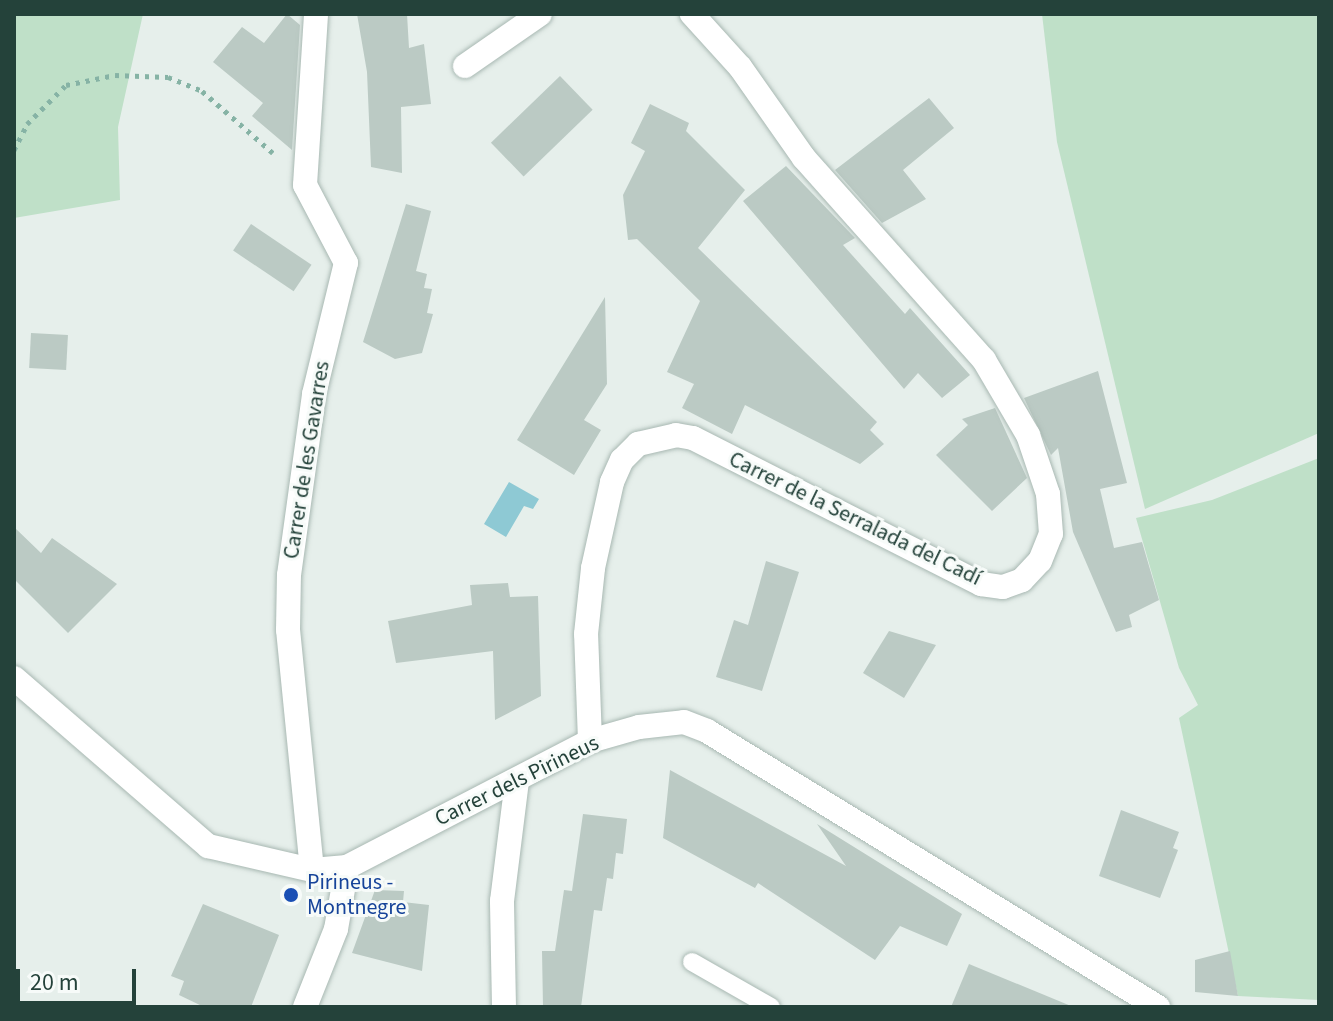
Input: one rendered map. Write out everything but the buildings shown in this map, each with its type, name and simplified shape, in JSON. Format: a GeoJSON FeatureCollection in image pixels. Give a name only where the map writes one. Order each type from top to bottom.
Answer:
{"type":"FeatureCollection","features":[{"type":"Feature","properties":{"kind":"street"},"geometry":{"type":"LineString","coordinates":[[305,185],[316,14]]}},
{"type":"Feature","properties":{"kind":"street"},"geometry":{"type":"LineString","coordinates":[[465,66],[540,14]]}},
{"type":"Feature","properties":{"kind":"street","name":"Carrer de la Serralada del Cadí"},"geometry":{"type":"LineString","coordinates":[[590,741],[586,634],[593,568],[612,482],[622,460],[638,444],[676,435],[693,438],[981,584],[1003,587],[1022,580],[1040,561],[1051,534],[1048,494],[1028,435],[984,360],[821,178],[713,32],[692,14]]}},
{"type":"Feature","properties":{"kind":"street","name":"Carrer de les Gavarres"},"geometry":{"type":"LineString","coordinates":[[305,185],[346,263],[314,394],[289,575],[288,630],[312,870]]}},
{"type":"Feature","properties":{"kind":"street","name":"Carrer dels Pirineus"},"geometry":{"type":"LineString","coordinates":[[14,678],[208,846],[312,870],[347,867],[590,741],[661,722],[684,722],[707,731],[1158,1007]]}},
{"type":"Feature","properties":{"kind":"street"},"geometry":{"type":"LineString","coordinates":[[504,1007],[502,901],[517,780]]}},
{"type":"Feature","properties":{"kind":"street"},"geometry":{"type":"LineString","coordinates":[[305,1007],[336,929],[347,867]]}},
{"type":"Feature","properties":{"kind":"lane"},"geometry":{"type":"LineString","coordinates":[[692,962],[771,1007]]}},
{"type":"Feature","properties":{"kind":"path"},"geometry":{"type":"LineString","coordinates":[[14,150],[27,124],[66,85],[115,75],[168,77],[202,91],[236,117],[305,185]]}},
{"type":"Feature","properties":{"kind":"green space"},"geometry":{"type":"Polygon","coordinates":[[[14,14],[143,14],[118,127],[120,200],[14,218],[14,14]]]}},
{"type":"Feature","properties":{"kind":"green space"},"geometry":{"type":"Polygon","coordinates":[[[1042,14],[1319,14],[1319,433],[1145,509],[1057,142],[1042,14]]]}},
{"type":"Feature","properties":{"kind":"green space"},"geometry":{"type":"Polygon","coordinates":[[[1319,458],[1319,1000],[1238,996],[1179,718],[1198,705],[1179,668],[1136,518],[1212,500],[1319,458]]]}},
{"type":"Feature","properties":{"kind":"water"},"geometry":{"type":"Polygon","coordinates":[[[509,482],[539,499],[533,509],[524,506],[506,537],[484,524],[509,482]]]}},
{"type":"Feature","properties":{"kind":"place","name":"Pirineus - Montnegre"},"geometry":{"type":"Point","coordinates":[291,895]}}]}
